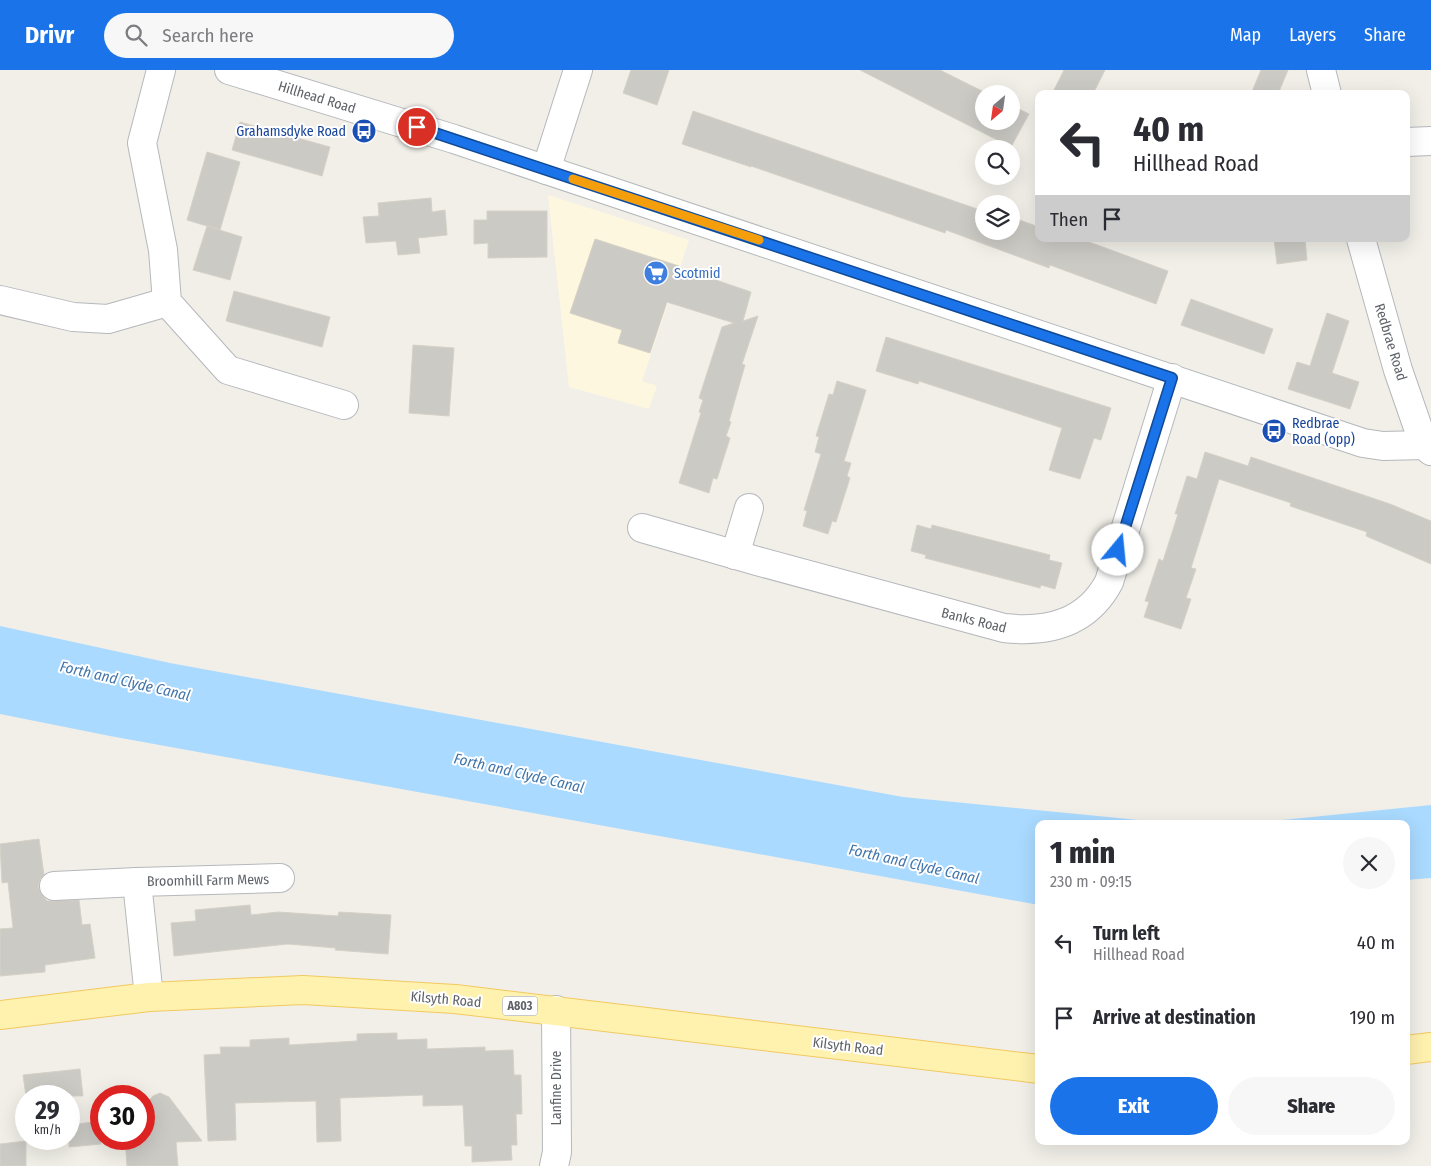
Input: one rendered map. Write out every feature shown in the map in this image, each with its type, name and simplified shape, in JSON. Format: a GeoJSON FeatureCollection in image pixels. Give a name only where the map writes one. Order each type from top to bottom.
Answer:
{"type":"FeatureCollection","features":[{"type":"Feature","properties":{"kind":"main road","name":"Kilsyth Road"},"geometry":{"type":"LineString","coordinates":[[0,1015],[149,997],[303,990],[455,999],[1035,1069]]}},
{"type":"Feature","properties":{"kind":"main road"},"geometry":{"type":"LineString","coordinates":[[1410,1050],[1431,1047]]}},
{"type":"Feature","properties":{"kind":"street"},"geometry":{"type":"LineString","coordinates":[[162,70],[142,143],[163,250],[167,302],[228,370],[344,405]]}},
{"type":"Feature","properties":{"kind":"street","name":"Hillhead Road"},"geometry":{"type":"LineString","coordinates":[[229,70],[454,138],[1363,443],[1428,448]]}},
{"type":"Feature","properties":{"kind":"street"},"geometry":{"type":"LineString","coordinates":[[546,170],[578,70]]}},
{"type":"Feature","properties":{"kind":"street"},"geometry":{"type":"LineString","coordinates":[[1321,70],[1326,90]]}},
{"type":"Feature","properties":{"kind":"street"},"geometry":{"type":"LineString","coordinates":[[1410,142],[1431,142]]}},
{"type":"Feature","properties":{"kind":"street","name":"Redbrae Road"},"geometry":{"type":"LineString","coordinates":[[1362,242],[1398,370],[1428,448]]}},
{"type":"Feature","properties":{"kind":"street"},"geometry":{"type":"LineString","coordinates":[[0,300],[73,317],[108,318],[167,302]]}},
{"type":"Feature","properties":{"kind":"street","name":"Banks Road"},"geometry":{"type":"LineString","coordinates":[[642,528],[1004,628],[1036,630],[1055,626],[1085,612],[1095,603],[1109,582],[1172,378]]}},
{"type":"Feature","properties":{"kind":"street"},"geometry":{"type":"LineString","coordinates":[[735,555],[749,508]]}},
{"type":"Feature","properties":{"kind":"street","name":"Broomhill Farm Mews"},"geometry":{"type":"LineString","coordinates":[[54,886],[280,878]]}},
{"type":"Feature","properties":{"kind":"street","name":"Broomhill Farm Mews"},"geometry":{"type":"LineString","coordinates":[[137,882],[149,997]]}},
{"type":"Feature","properties":{"kind":"street","name":"Lanfine Drive"},"geometry":{"type":"LineString","coordinates":[[554,1166],[557,1152],[556,1010]]}},
{"type":"Feature","properties":{"kind":"shaded area"},"geometry":{"type":"Polygon","coordinates":[[[548,195],[689,240],[642,381],[657,386],[649,409],[569,387],[548,195]]]}},
{"type":"Feature","properties":{"kind":"water","name":"Forth and Clyde Canal"},"geometry":{"type":"Polygon","coordinates":[[[0,626],[170,663],[903,797],[1138,820],[1035,820],[1035,904],[110,736],[0,714],[0,626]]]}},
{"type":"Feature","properties":{"kind":"water"},"geometry":{"type":"Polygon","coordinates":[[[1431,805],[1431,878],[1410,880],[1410,820],[1283,820],[1431,805]]]}},
{"type":"Feature","properties":{"kind":"building"},"geometry":{"type":"Polygon","coordinates":[[[631,70],[669,70],[657,105],[623,93],[631,70]]]}},
{"type":"Feature","properties":{"kind":"building"},"geometry":{"type":"Polygon","coordinates":[[[860,70],[940,70],[975,88],[975,129],[860,70]]]}},
{"type":"Feature","properties":{"kind":"building"},"geometry":{"type":"Polygon","coordinates":[[[1064,70],[1105,70],[1095,90],[1054,90],[1064,70]]]}},
{"type":"Feature","properties":{"kind":"building"},"geometry":{"type":"Polygon","coordinates":[[[1261,70],[1288,70],[1280,90],[1253,90],[1261,70]]]}},
{"type":"Feature","properties":{"kind":"building"},"geometry":{"type":"Polygon","coordinates":[[[1020,110],[1029,114],[1015,140],[997,140],[978,130],[1020,130],[1020,110]]]}},
{"type":"Feature","properties":{"kind":"building"},"geometry":{"type":"Polygon","coordinates":[[[693,111],[975,208],[975,240],[1020,240],[1020,220],[1035,226],[1035,242],[1089,242],[1168,271],[1156,304],[1050,265],[1049,268],[946,230],[945,233],[682,144],[693,111]]]}},
{"type":"Feature","properties":{"kind":"building"},"geometry":{"type":"Polygon","coordinates":[[[240,122],[330,147],[322,176],[232,150],[240,122]]]}},
{"type":"Feature","properties":{"kind":"building"},"geometry":{"type":"Polygon","coordinates":[[[207,152],[240,162],[220,230],[187,220],[207,152]]]}},
{"type":"Feature","properties":{"kind":"building"},"geometry":{"type":"Polygon","coordinates":[[[431,198],[432,212],[445,210],[447,235],[418,238],[420,253],[398,255],[396,241],[366,243],[363,217],[379,216],[378,203],[431,198]]]}},
{"type":"Feature","properties":{"kind":"building"},"geometry":{"type":"Polygon","coordinates":[[[487,211],[547,211],[547,257],[488,258],[488,243],[474,244],[474,220],[487,220],[487,211]]]}},
{"type":"Feature","properties":{"kind":"building"},"geometry":{"type":"Polygon","coordinates":[[[207,226],[242,237],[230,280],[193,270],[207,226]]]}},
{"type":"Feature","properties":{"kind":"building"},"geometry":{"type":"Polygon","coordinates":[[[595,239],[751,292],[743,321],[758,316],[742,364],[745,365],[726,436],[730,438],[717,479],[713,478],[709,493],[679,483],[701,413],[699,412],[703,400],[699,398],[722,327],[734,323],[667,302],[650,353],[618,343],[622,330],[570,313],[595,239]]]}},
{"type":"Feature","properties":{"kind":"building"},"geometry":{"type":"Polygon","coordinates":[[[1274,242],[1305,242],[1307,260],[1277,264],[1274,242]]]}},
{"type":"Feature","properties":{"kind":"building"},"geometry":{"type":"Polygon","coordinates":[[[234,291],[330,317],[322,347],[226,321],[234,291]]]}},
{"type":"Feature","properties":{"kind":"building"},"geometry":{"type":"Polygon","coordinates":[[[1191,299],[1273,329],[1264,354],[1181,325],[1191,299]]]}},
{"type":"Feature","properties":{"kind":"building"},"geometry":{"type":"Polygon","coordinates":[[[1327,313],[1349,321],[1332,373],[1359,382],[1350,409],[1288,389],[1297,362],[1310,366],[1327,313]]]}},
{"type":"Feature","properties":{"kind":"building"},"geometry":{"type":"Polygon","coordinates":[[[886,337],[1111,408],[1101,440],[1094,438],[1080,479],[1049,470],[1062,428],[919,381],[918,384],[876,371],[886,337]]]}},
{"type":"Feature","properties":{"kind":"building"},"geometry":{"type":"Polygon","coordinates":[[[413,345],[454,348],[449,416],[409,413],[413,345]]]}},
{"type":"Feature","properties":{"kind":"building"},"geometry":{"type":"Polygon","coordinates":[[[837,381],[866,390],[844,461],[851,463],[847,476],[850,478],[836,522],[832,521],[828,534],[803,526],[807,511],[804,510],[821,454],[815,452],[819,437],[816,436],[829,394],[833,395],[837,381]]]}},
{"type":"Feature","properties":{"kind":"building"},"geometry":{"type":"Polygon","coordinates":[[[1205,452],[1248,466],[1251,457],[1390,504],[1431,521],[1431,564],[1366,536],[1367,532],[1290,506],[1291,503],[1219,479],[1191,568],[1196,569],[1186,598],[1191,599],[1181,629],[1144,617],[1149,602],[1145,601],[1159,559],[1163,561],[1178,514],[1175,514],[1187,476],[1197,479],[1205,452]]]}},
{"type":"Feature","properties":{"kind":"building"},"geometry":{"type":"Polygon","coordinates":[[[917,525],[931,529],[932,525],[1050,555],[1049,560],[1062,563],[1055,589],[1041,585],[1040,588],[925,558],[926,555],[911,551],[917,525]]]}},
{"type":"Feature","properties":{"kind":"building"},"geometry":{"type":"Polygon","coordinates":[[[39,839],[44,875],[40,879],[38,886],[41,894],[47,901],[79,900],[82,925],[90,924],[95,958],[45,965],[45,972],[0,976],[0,929],[13,928],[8,882],[2,883],[0,844],[39,839]]]}},
{"type":"Feature","properties":{"kind":"building"},"geometry":{"type":"Polygon","coordinates":[[[250,905],[251,915],[278,912],[338,916],[339,912],[391,915],[388,954],[288,944],[174,956],[171,923],[196,921],[195,910],[250,905]]]}},
{"type":"Feature","properties":{"kind":"building"},"geometry":{"type":"Polygon","coordinates":[[[397,1033],[397,1040],[427,1039],[427,1049],[485,1047],[485,1051],[513,1050],[514,1075],[521,1075],[522,1114],[516,1114],[517,1145],[511,1145],[512,1160],[472,1162],[472,1146],[465,1146],[463,1105],[423,1106],[423,1095],[340,1098],[341,1141],[317,1142],[316,1101],[235,1103],[236,1140],[208,1141],[204,1055],[221,1054],[220,1047],[250,1047],[250,1040],[289,1038],[289,1045],[357,1041],[357,1034],[397,1033]]]}},
{"type":"Feature","properties":{"kind":"building"},"geometry":{"type":"Polygon","coordinates":[[[80,1069],[83,1096],[80,1096],[80,1085],[24,1085],[23,1075],[80,1069]]]}},
{"type":"Feature","properties":{"kind":"building"},"geometry":{"type":"Polygon","coordinates":[[[160,1093],[169,1097],[202,1141],[176,1142],[178,1166],[127,1166],[126,1150],[155,1150],[155,1095],[160,1093]]]}},
{"type":"Feature","properties":{"kind":"building"},"geometry":{"type":"Polygon","coordinates":[[[90,1122],[90,1145],[80,1146],[80,1124],[90,1122]]]}},
{"type":"Feature","properties":{"kind":"building"},"geometry":{"type":"Polygon","coordinates":[[[15,1142],[15,1150],[26,1150],[26,1166],[0,1166],[0,1144],[15,1142]]]}},
{"type":"Feature","properties":{"kind":"slow traffic"},"geometry":{"type":"LineString","coordinates":[[573,179],[759,240]]}},
{"type":"Feature","properties":{"kind":"place","name":"Grahamsdyke Road"},"geometry":{"type":"Point","coordinates":[364,131]}},
{"type":"Feature","properties":{"kind":"place","name":"Scotmid"},"geometry":{"type":"Point","coordinates":[656,273]}},
{"type":"Feature","properties":{"kind":"place","name":"Redbrae Road (opp)"},"geometry":{"type":"Point","coordinates":[1274,431]}},
{"type":"Feature","properties":{"kind":"route"},"geometry":{"type":"LineString","coordinates":[[417,127],[1172,378],[1118,550]]}}]}
